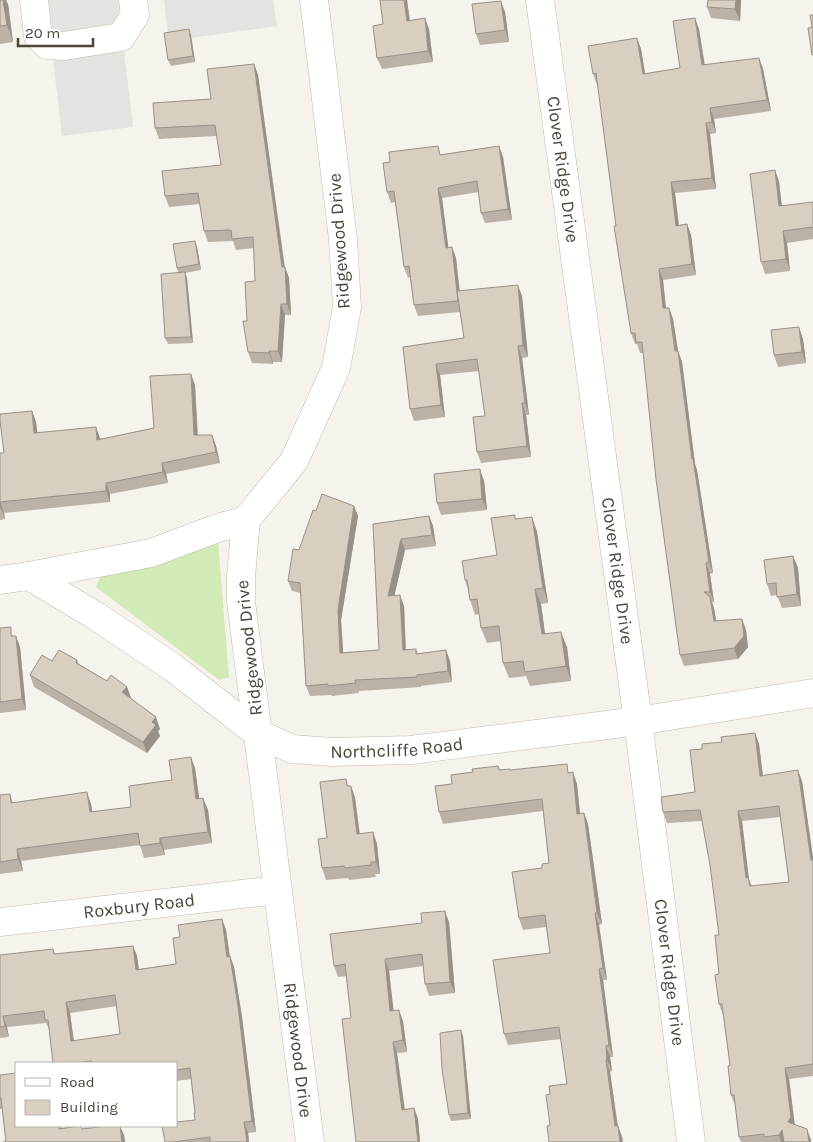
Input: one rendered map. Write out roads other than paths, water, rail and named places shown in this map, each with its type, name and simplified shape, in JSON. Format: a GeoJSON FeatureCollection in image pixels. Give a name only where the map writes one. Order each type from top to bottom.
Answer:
{"type":"FeatureCollection","features":[{"type":"Feature","properties":{"kind":"street"},"geometry":{"type":"LineString","coordinates":[[34,0],[38,36],[47,45],[64,46],[121,37],[135,15],[133,0]]}},
{"type":"Feature","properties":{"kind":"street","name":"Ridgewood Drive"},"geometry":{"type":"LineString","coordinates":[[310,1142],[241,602],[241,576],[246,520],[294,461],[336,368],[347,307],[343,239],[314,0]]}},
{"type":"Feature","properties":{"kind":"street","name":"Clover Ridge Drive"},"geometry":{"type":"LineString","coordinates":[[540,0],[638,721],[691,1142]]}},
{"type":"Feature","properties":{"kind":"street"},"geometry":{"type":"LineString","coordinates":[[0,580],[151,553],[215,529],[246,520]]}},
{"type":"Feature","properties":{"kind":"street","name":"Northcliffe Road"},"geometry":{"type":"LineString","coordinates":[[30,576],[96,616],[172,667],[257,733],[292,749],[332,752],[411,750],[638,721],[813,693]]}},
{"type":"Feature","properties":{"kind":"street","name":"Roxbury Road"},"geometry":{"type":"LineString","coordinates":[[0,922],[277,890]]}}]}
